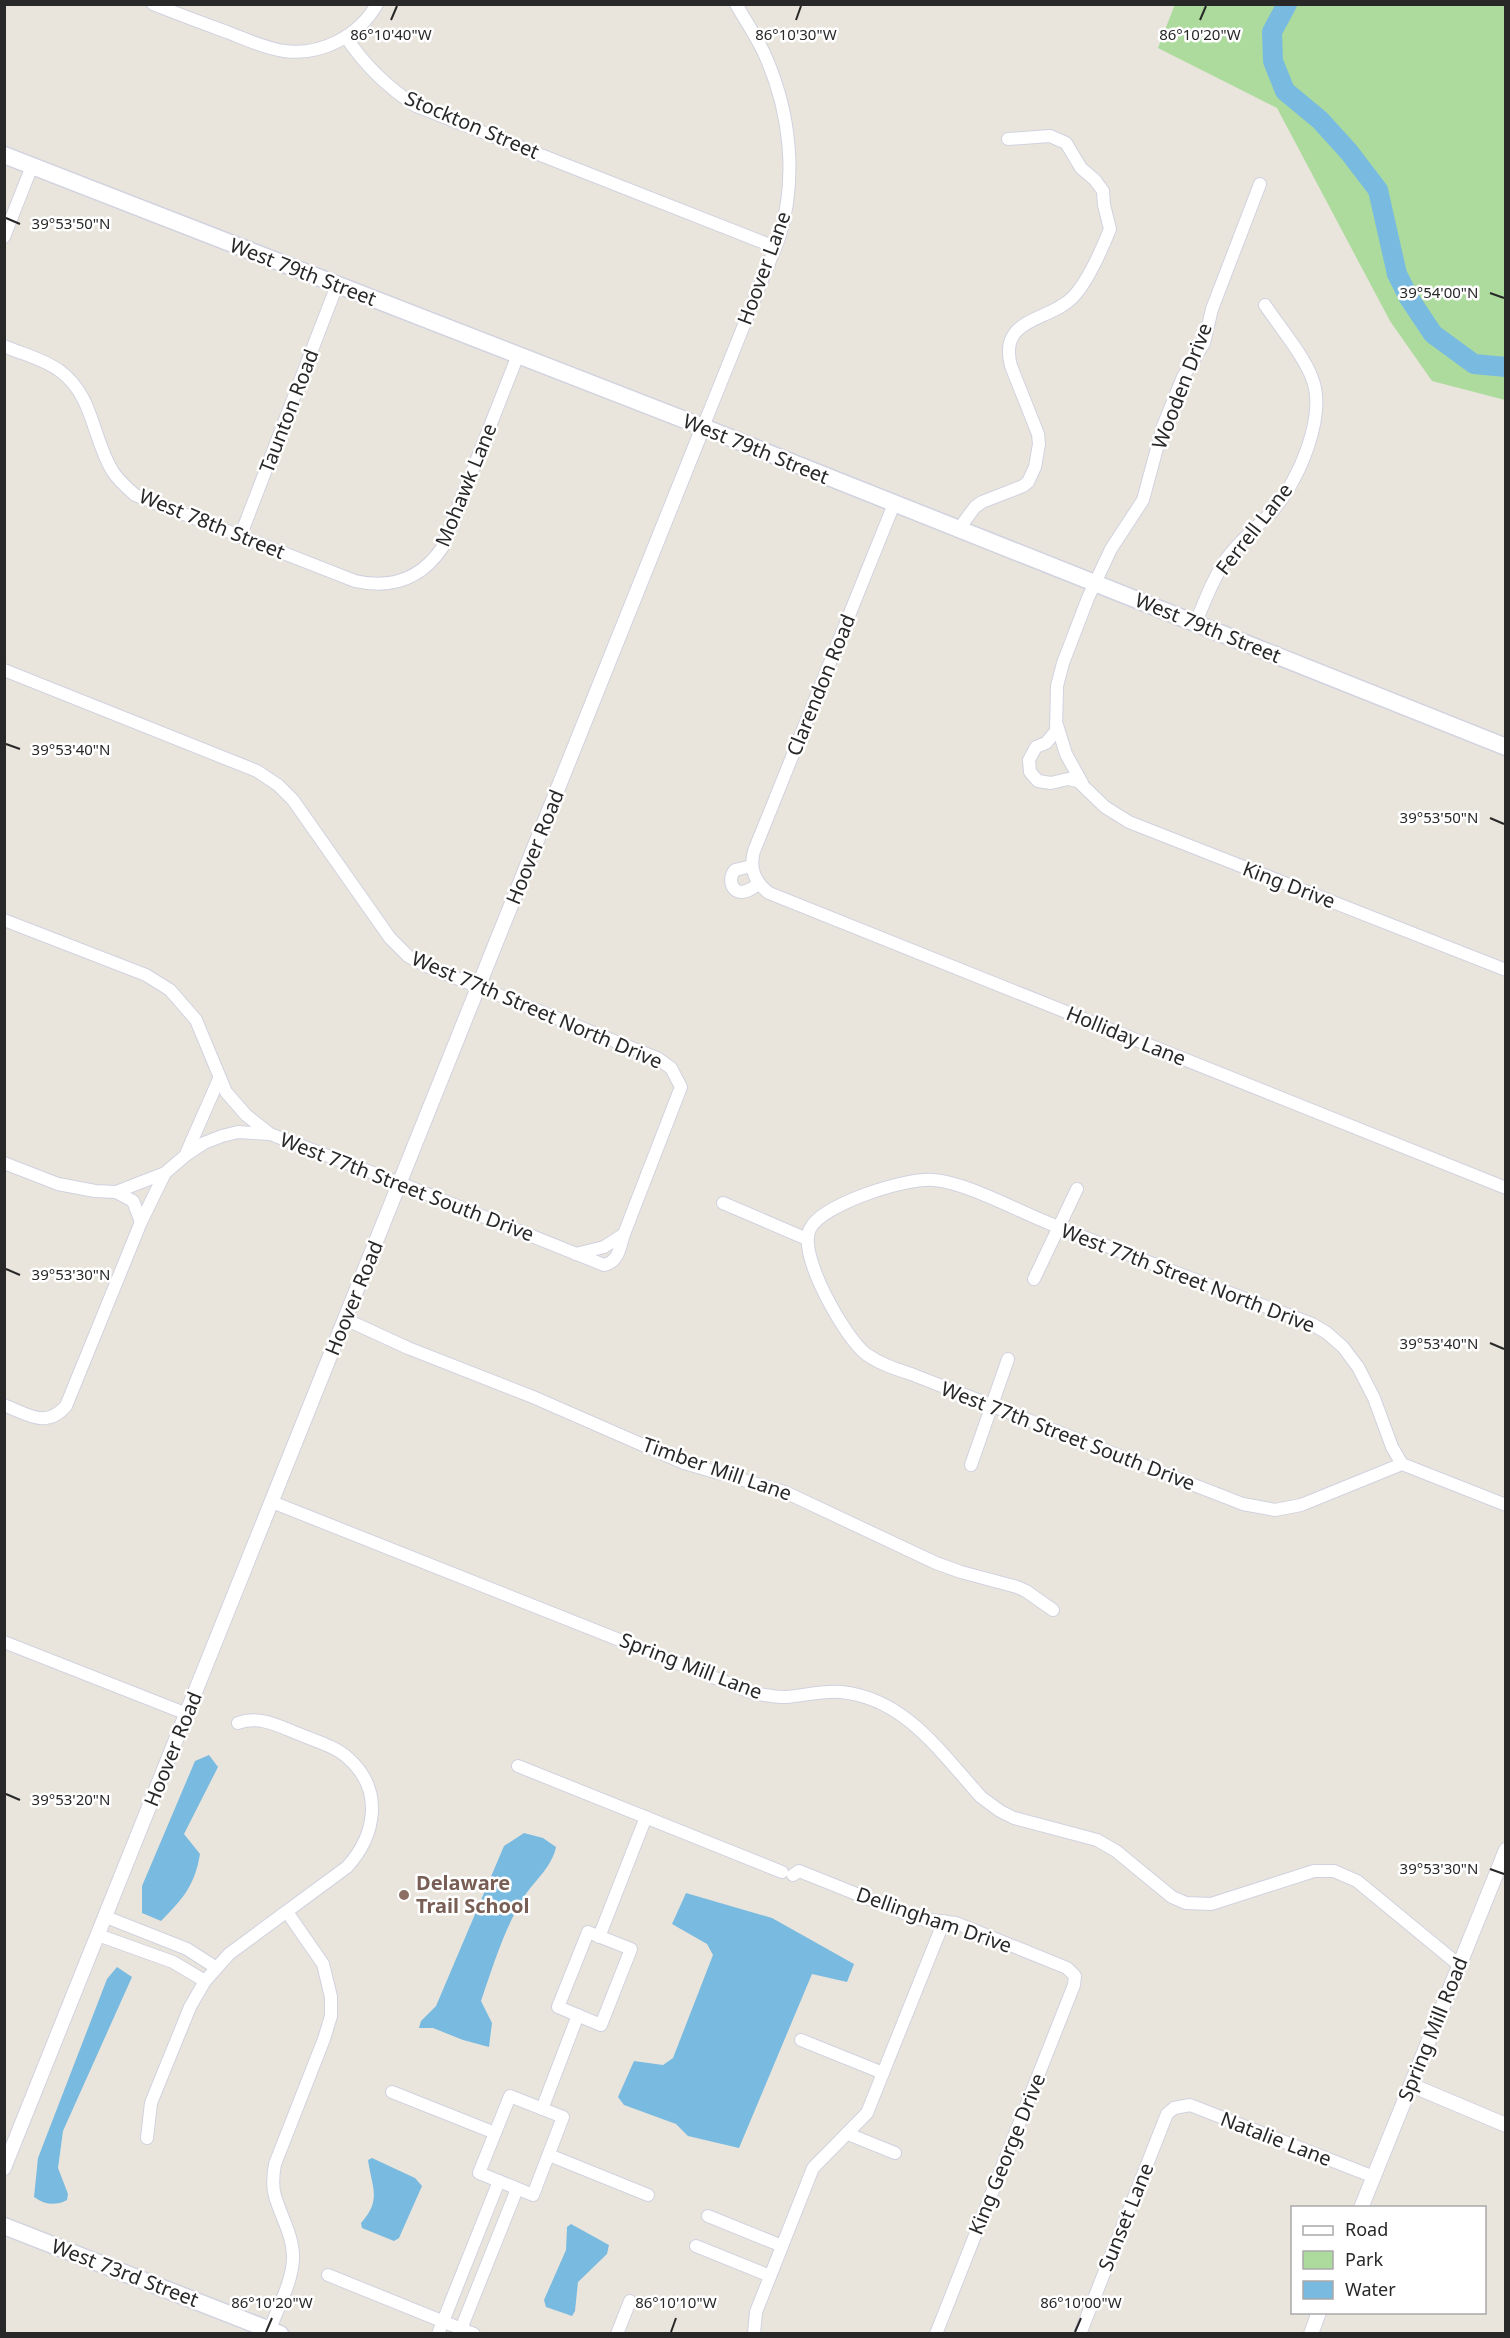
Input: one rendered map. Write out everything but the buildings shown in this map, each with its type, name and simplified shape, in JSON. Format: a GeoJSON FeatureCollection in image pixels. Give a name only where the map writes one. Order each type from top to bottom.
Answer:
{"type":"FeatureCollection","features":[{"type":"Feature","properties":{"kind":"main road","name":"West 79th Street"},"geometry":{"type":"LineString","coordinates":[[4,155],[703,427],[1506,747]]}},
{"type":"Feature","properties":{"kind":"main road","name":"West 73rd Street"},"geometry":{"type":"LineString","coordinates":[[4,2226],[275,2332]]}},
{"type":"Feature","properties":{"kind":"street"},"geometry":{"type":"LineString","coordinates":[[153,4],[175,8],[283,51],[318,50],[346,37],[364,22],[377,4]]}},
{"type":"Feature","properties":{"kind":"street","name":"Hoover Lane"},"geometry":{"type":"LineString","coordinates":[[703,427],[775,247],[788,199],[789,159],[782,101],[759,42],[736,4]]}},
{"type":"Feature","properties":{"kind":"street","name":"Stockton Street"},"geometry":{"type":"LineString","coordinates":[[346,37],[359,57],[376,76],[399,95],[416,105],[775,247]]}},
{"type":"Feature","properties":{"kind":"street"},"geometry":{"type":"LineString","coordinates":[[958,530],[975,507],[989,499],[1017,490],[1027,484],[1032,476],[1038,448],[1038,434],[1008,357],[1009,345],[1020,327],[1059,308],[1075,296],[1110,229],[1104,205],[1104,191],[1076,162],[1066,143],[1050,136],[1008,139]]}},
{"type":"Feature","properties":{"kind":"street"},"geometry":{"type":"LineString","coordinates":[[4,237],[32,166]]}},
{"type":"Feature","properties":{"kind":"street","name":"Wooden Drive"},"geometry":{"type":"LineString","coordinates":[[1095,584],[1115,542],[1136,515],[1143,500],[1163,426],[1186,371],[1204,343],[1212,309],[1260,183]]}},
{"type":"Feature","properties":{"kind":"street","name":"Taunton Road"},"geometry":{"type":"LineString","coordinates":[[240,537],[337,285]]}},
{"type":"Feature","properties":{"kind":"street","name":"Ferrell Lane"},"geometry":{"type":"LineString","coordinates":[[1195,624],[1224,563],[1242,540],[1275,508],[1289,487],[1316,420],[1317,402],[1312,378],[1265,305]]}},
{"type":"Feature","properties":{"kind":"street","name":"West 78th Street"},"geometry":{"type":"LineString","coordinates":[[4,346],[51,365],[71,380],[85,400],[111,469],[135,495],[355,581],[383,585]]}},
{"type":"Feature","properties":{"kind":"street","name":"Mohawk Lane"},"geometry":{"type":"LineString","coordinates":[[383,585],[419,573],[442,548],[518,355]]}},
{"type":"Feature","properties":{"kind":"street","name":"Hoover Road"},"geometry":{"type":"LineString","coordinates":[[4,2168],[703,427]]}},
{"type":"Feature","properties":{"kind":"street","name":"Clarendon Road"},"geometry":{"type":"LineString","coordinates":[[755,875],[755,848],[894,504]]}},
{"type":"Feature","properties":{"kind":"street","name":"King Drive"},"geometry":{"type":"LineString","coordinates":[[1095,584],[1059,676],[1056,706],[1057,725],[1066,754],[1083,784],[1105,807],[1129,822],[1506,970]]}},
{"type":"Feature","properties":{"kind":"street","name":"West 77th Street North Drive"},"geometry":{"type":"LineString","coordinates":[[4,670],[250,768],[270,779],[293,800],[397,946],[426,966],[657,1058],[671,1068],[681,1087],[624,1234]]}},
{"type":"Feature","properties":{"kind":"street"},"geometry":{"type":"LineString","coordinates":[[1057,725],[1053,736],[1046,743],[1036,747],[1030,756],[1028,763],[1030,772],[1042,783],[1068,779],[1083,784]]}},
{"type":"Feature","properties":{"kind":"street"},"geometry":{"type":"LineString","coordinates":[[739,868],[755,875],[745,892],[739,892],[730,883],[731,876],[739,868]]}},
{"type":"Feature","properties":{"kind":"street","name":"Holliday Lane"},"geometry":{"type":"LineString","coordinates":[[755,875],[768,892],[1506,1188]]}},
{"type":"Feature","properties":{"kind":"street","name":"West 77th Street South Drive"},"geometry":{"type":"LineString","coordinates":[[4,920],[146,975],[170,990],[196,1020],[219,1079],[235,1103],[270,1134],[400,1183],[604,1265],[616,1259],[624,1234]]}},
{"type":"Feature","properties":{"kind":"street"},"geometry":{"type":"LineString","coordinates":[[186,1155],[219,1079]]}},
{"type":"Feature","properties":{"kind":"street"},"geometry":{"type":"LineString","coordinates":[[4,1163],[58,1184],[95,1191],[116,1192],[165,1173],[204,1143],[222,1136],[238,1132],[270,1134]]}},
{"type":"Feature","properties":{"kind":"street"},"geometry":{"type":"LineString","coordinates":[[4,1405],[37,1418],[51,1418],[59,1414],[66,1406],[141,1222],[165,1173]]}},
{"type":"Feature","properties":{"kind":"street","name":"West 77th Street North Drive"},"geometry":{"type":"LineString","coordinates":[[808,1235],[819,1218],[849,1202],[907,1180],[927,1179],[956,1184],[1059,1227],[1312,1324],[1326,1333],[1346,1352],[1364,1378],[1392,1447],[1402,1464]]}},
{"type":"Feature","properties":{"kind":"street"},"geometry":{"type":"LineString","coordinates":[[1034,1279],[1077,1189]]}},
{"type":"Feature","properties":{"kind":"street"},"geometry":{"type":"LineString","coordinates":[[116,1192],[133,1201],[141,1222]]}},
{"type":"Feature","properties":{"kind":"street"},"geometry":{"type":"LineString","coordinates":[[723,1203],[808,1235]]}},
{"type":"Feature","properties":{"kind":"street"},"geometry":{"type":"LineString","coordinates":[[576,1254],[604,1247],[624,1234]]}},
{"type":"Feature","properties":{"kind":"street","name":"West 77th Street South Drive"},"geometry":{"type":"LineString","coordinates":[[808,1235],[810,1258],[840,1324],[859,1348],[880,1363],[1243,1504],[1259,1509],[1285,1509],[1306,1504],[1402,1464]]}},
{"type":"Feature","properties":{"kind":"street","name":"Timber Mill Lane"},"geometry":{"type":"LineString","coordinates":[[345,1319],[408,1348],[533,1397],[684,1462],[786,1492],[936,1563],[1017,1587],[1053,1610]]}},
{"type":"Feature","properties":{"kind":"street"},"geometry":{"type":"LineString","coordinates":[[971,1465],[1008,1359]]}},
{"type":"Feature","properties":{"kind":"street"},"geometry":{"type":"LineString","coordinates":[[1402,1464],[1506,1505]]}},
{"type":"Feature","properties":{"kind":"street","name":"Spring Mill Lane"},"geometry":{"type":"LineString","coordinates":[[272,1502],[753,1693],[786,1697],[841,1692],[868,1697],[884,1704],[914,1723],[981,1797],[993,1807],[1014,1818],[1097,1840],[1116,1851],[1172,1897],[1186,1903],[1210,1904],[1314,1871],[1334,1871],[1357,1881],[1459,1965]]}},
{"type":"Feature","properties":{"kind":"street"},"geometry":{"type":"LineString","coordinates":[[4,1642],[187,1714]]}},
{"type":"Feature","properties":{"kind":"street"},"geometry":{"type":"LineString","coordinates":[[147,2138],[151,2103],[190,2007],[215,1967],[229,1954],[347,1868],[361,1852],[371,1825],[371,1795],[358,1768],[348,1757],[336,1749],[276,1724],[261,1720],[246,1720],[238,1723]]}},
{"type":"Feature","properties":{"kind":"street"},"geometry":{"type":"LineString","coordinates":[[518,1766],[646,1817],[599,1937]]}},
{"type":"Feature","properties":{"kind":"street","name":"Dellingham Drive"},"geometry":{"type":"LineString","coordinates":[[646,1817],[788,1873],[799,1871],[919,1919],[956,1923],[1067,1968],[1074,1974]]}},
{"type":"Feature","properties":{"kind":"street","name":"Spring Mill Road"},"geometry":{"type":"LineString","coordinates":[[1362,2206],[1506,1850]]}},
{"type":"Feature","properties":{"kind":"street"},"geometry":{"type":"LineString","coordinates":[[275,2332],[290,2279],[293,2258],[290,2238],[274,2194],[275,2164],[324,2039],[330,2016],[331,1997],[328,1977],[322,1964],[287,1912]]}},
{"type":"Feature","properties":{"kind":"street"},"geometry":{"type":"LineString","coordinates":[[106,1917],[187,1949],[215,1967]]}},
{"type":"Feature","properties":{"kind":"street"},"geometry":{"type":"LineString","coordinates":[[754,2334],[756,2312],[813,2168],[867,2113],[944,1921]]}},
{"type":"Feature","properties":{"kind":"street"},"geometry":{"type":"LineString","coordinates":[[588,1932],[632,1949],[601,2025],[578,2015],[558,2007],[588,1932]]}},
{"type":"Feature","properties":{"kind":"street"},"geometry":{"type":"LineString","coordinates":[[98,1935],[173,1962],[205,1981]]}},
{"type":"Feature","properties":{"kind":"street","name":"King George Drive"},"geometry":{"type":"LineString","coordinates":[[936,2334],[1074,1985],[1074,1974]]}},
{"type":"Feature","properties":{"kind":"street"},"geometry":{"type":"LineString","coordinates":[[542,2109],[578,2015]]}},
{"type":"Feature","properties":{"kind":"street"},"geometry":{"type":"LineString","coordinates":[[801,2040],[883,2073]]}},
{"type":"Feature","properties":{"kind":"street"},"geometry":{"type":"LineString","coordinates":[[1411,2085],[1506,2125]]}},
{"type":"Feature","properties":{"kind":"street"},"geometry":{"type":"LineString","coordinates":[[392,2092],[495,2133]]}},
{"type":"Feature","properties":{"kind":"street"},"geometry":{"type":"LineString","coordinates":[[510,2096],[563,2117],[533,2195],[479,2173],[495,2133],[510,2096]]}},
{"type":"Feature","properties":{"kind":"street","name":"Natalie Lane"},"geometry":{"type":"LineString","coordinates":[[1178,2106],[1190,2105],[1374,2177]]}},
{"type":"Feature","properties":{"kind":"street","name":"Sunset Lane"},"geometry":{"type":"LineString","coordinates":[[1080,2334],[1167,2114],[1178,2106]]}},
{"type":"Feature","properties":{"kind":"street"},"geometry":{"type":"LineString","coordinates":[[848,2134],[895,2153]]}},
{"type":"Feature","properties":{"kind":"street"},"geometry":{"type":"LineString","coordinates":[[549,2155],[648,2195]]}},
{"type":"Feature","properties":{"kind":"street"},"geometry":{"type":"LineString","coordinates":[[438,2334],[499,2181]]}},
{"type":"Feature","properties":{"kind":"street"},"geometry":{"type":"LineString","coordinates":[[460,2331],[517,2189]]}},
{"type":"Feature","properties":{"kind":"street"},"geometry":{"type":"LineString","coordinates":[[708,2216],[782,2246]]}},
{"type":"Feature","properties":{"kind":"street"},"geometry":{"type":"LineString","coordinates":[[696,2246],[771,2276]]}},
{"type":"Feature","properties":{"kind":"street"},"geometry":{"type":"LineString","coordinates":[[328,2275],[443,2321],[460,2331],[474,2334]]}},
{"type":"Feature","properties":{"kind":"street"},"geometry":{"type":"LineString","coordinates":[[617,2334],[630,2301]]}},
{"type":"Feature","properties":{"kind":"street"},"geometry":{"type":"LineString","coordinates":[[1311,2334],[1319,2314]]}},
{"type":"Feature","properties":{"kind":"green space"},"geometry":{"type":"Polygon","coordinates":[[[1175,4],[1505,5],[1505,400],[1432,381],[1390,321],[1277,108],[1158,48],[1175,4]]]}},
{"type":"Feature","properties":{"kind":"water"},"geometry":{"type":"Polygon","coordinates":[[[209,1755],[218,1767],[184,1834],[200,1854],[198,1865],[187,1891],[161,1921],[142,1913],[142,1886],[195,1761],[209,1755]]]}},
{"type":"Feature","properties":{"kind":"water"},"geometry":{"type":"Polygon","coordinates":[[[524,1833],[543,1838],[556,1847],[551,1861],[524,1897],[511,1922],[499,1948],[481,2001],[492,2023],[489,2047],[433,2028],[419,2028],[421,2021],[436,2006],[504,1846],[524,1833]]]}},
{"type":"Feature","properties":{"kind":"water"},"geometry":{"type":"Polygon","coordinates":[[[686,1893],[772,1918],[854,1964],[847,1982],[812,1974],[739,2148],[688,2136],[676,2124],[624,2105],[618,2097],[634,2061],[663,2065],[673,2058],[713,1955],[707,1944],[672,1924],[686,1893]]]}},
{"type":"Feature","properties":{"kind":"water"},"geometry":{"type":"Polygon","coordinates":[[[117,1967],[132,1977],[63,2131],[58,2168],[68,2194],[67,2200],[55,2204],[46,2203],[34,2197],[38,2158],[107,1979],[117,1967]]]}},
{"type":"Feature","properties":{"kind":"water"},"geometry":{"type":"Polygon","coordinates":[[[372,2158],[415,2178],[422,2186],[399,2238],[394,2241],[362,2228],[361,2223],[372,2207],[374,2193],[368,2160],[372,2158]]]}},
{"type":"Feature","properties":{"kind":"water"},"geometry":{"type":"Polygon","coordinates":[[[571,2224],[609,2245],[607,2254],[578,2282],[575,2311],[572,2316],[546,2307],[544,2300],[566,2250],[567,2227],[571,2224]]]}},
{"type":"Feature","properties":{"kind":"waterway"},"geometry":{"type":"LineString","coordinates":[[1287,4],[1272,32],[1273,61],[1285,91],[1320,120],[1349,152],[1378,190],[1397,274],[1409,298],[1433,334],[1474,364],[1506,367]]}},
{"type":"Feature","properties":{"kind":"place","name":"Delaware Trail School"},"geometry":{"type":"Point","coordinates":[404,1895]}}]}
